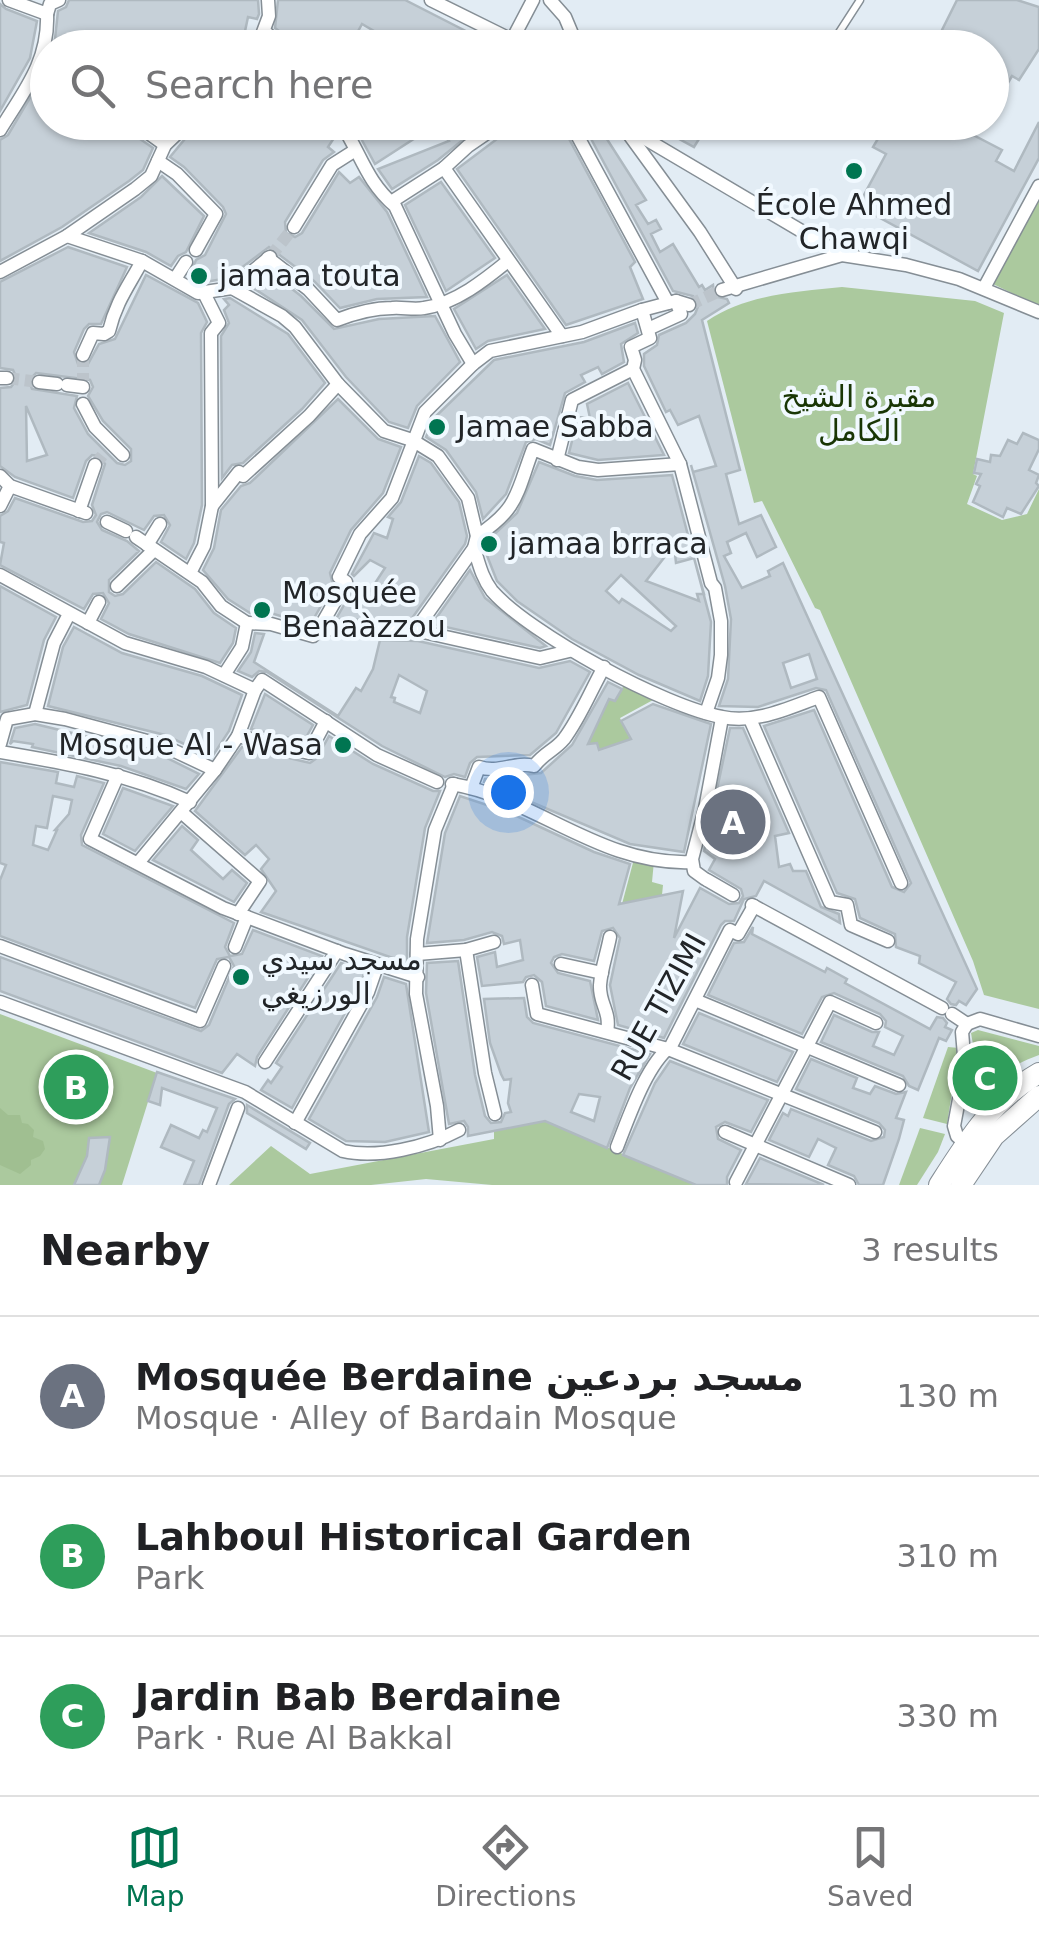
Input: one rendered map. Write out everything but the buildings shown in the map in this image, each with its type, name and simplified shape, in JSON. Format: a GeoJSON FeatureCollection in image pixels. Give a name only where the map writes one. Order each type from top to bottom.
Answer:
{"type":"FeatureCollection","features":[{"type":"Feature","properties":{"kind":"main road"},"geometry":{"type":"LineString","coordinates":[[939,1185],[952,1164],[960,1135],[1004,1096],[1039,1074]]}},
{"type":"Feature","properties":{"kind":"main road"},"geometry":{"type":"LineString","coordinates":[[961,1185],[989,1141],[1039,1096]]}},
{"type":"Feature","properties":{"kind":"main road"},"geometry":{"type":"LineString","coordinates":[[960,1135],[976,1146],[989,1141]]}},
{"type":"Feature","properties":{"kind":"street"},"geometry":{"type":"LineString","coordinates":[[9,0],[47,14]]}},
{"type":"Feature","properties":{"kind":"street"},"geometry":{"type":"LineString","coordinates":[[48,30],[50,4],[59,0]]}},
{"type":"Feature","properties":{"kind":"street"},"geometry":{"type":"LineString","coordinates":[[265,30],[268,0]]}},
{"type":"Feature","properties":{"kind":"street"},"geometry":{"type":"LineString","coordinates":[[430,0],[489,30]]}},
{"type":"Feature","properties":{"kind":"street"},"geometry":{"type":"LineString","coordinates":[[521,30],[533,0]]}},
{"type":"Feature","properties":{"kind":"street"},"geometry":{"type":"LineString","coordinates":[[550,0],[570,30]]}},
{"type":"Feature","properties":{"kind":"street"},"geometry":{"type":"LineString","coordinates":[[0,130],[30,83]]}},
{"type":"Feature","properties":{"kind":"street"},"geometry":{"type":"LineString","coordinates":[[158,140],[165,145]]}},
{"type":"Feature","properties":{"kind":"street"},"geometry":{"type":"LineString","coordinates":[[0,272],[67,236],[136,189],[151,176],[170,140]]}},
{"type":"Feature","properties":{"kind":"street"},"geometry":{"type":"LineString","coordinates":[[349,140],[378,190],[392,202],[473,364]]}},
{"type":"Feature","properties":{"kind":"street"},"geometry":{"type":"LineString","coordinates":[[392,202],[444,168],[477,140]]}},
{"type":"Feature","properties":{"kind":"street"},"geometry":{"type":"LineString","coordinates":[[581,140],[682,314],[648,329]]}},
{"type":"Feature","properties":{"kind":"street"},"geometry":{"type":"LineString","coordinates":[[633,140],[700,232],[728,290],[842,255]]}},
{"type":"Feature","properties":{"kind":"street"},"geometry":{"type":"LineString","coordinates":[[648,140],[842,255],[906,265],[984,288],[1039,312]]}},
{"type":"Feature","properties":{"kind":"street"},"geometry":{"type":"LineString","coordinates":[[294,227],[332,165],[354,151]]}},
{"type":"Feature","properties":{"kind":"street"},"geometry":{"type":"LineString","coordinates":[[158,160],[178,174],[216,214],[196,250]]}},
{"type":"Feature","properties":{"kind":"street"},"geometry":{"type":"LineString","coordinates":[[444,168],[562,336]]}},
{"type":"Feature","properties":{"kind":"street"},"geometry":{"type":"LineString","coordinates":[[984,288],[1039,186]]}},
{"type":"Feature","properties":{"kind":"street"},"geometry":{"type":"LineString","coordinates":[[67,236],[142,261],[198,294],[232,288],[269,257],[337,320],[360,311],[423,309],[440,304],[474,286],[508,260]]}},
{"type":"Feature","properties":{"kind":"street"},"geometry":{"type":"LineString","coordinates":[[83,355],[93,333],[108,331],[116,301],[142,261]]}},
{"type":"Feature","properties":{"kind":"street"},"geometry":{"type":"LineString","coordinates":[[175,279],[186,262]]}},
{"type":"Feature","properties":{"kind":"street"},"geometry":{"type":"LineString","coordinates":[[232,288],[296,328],[338,384],[384,431],[432,450],[468,498],[484,580],[496,594],[569,651],[657,694],[722,718],[750,719],[819,697],[901,882]]}},
{"type":"Feature","properties":{"kind":"street"},"geometry":{"type":"LineString","coordinates":[[190,573],[204,546],[212,506],[211,333],[219,322],[204,293]]}},
{"type":"Feature","properties":{"kind":"street"},"geometry":{"type":"LineString","coordinates":[[107,522],[190,573],[221,606],[247,623],[271,624],[314,636],[346,582],[339,578],[355,542],[392,498],[425,412],[473,364],[490,352],[678,303]]}},
{"type":"Feature","properties":{"kind":"street"},"geometry":{"type":"LineString","coordinates":[[642,310],[650,338],[630,347],[635,360],[633,369],[680,464],[722,622],[718,678],[706,713]]}},
{"type":"Feature","properties":{"kind":"street"},"geometry":{"type":"LineString","coordinates":[[557,460],[572,400],[633,369]]}},
{"type":"Feature","properties":{"kind":"street"},"geometry":{"type":"LineString","coordinates":[[39,382],[83,391],[108,449],[123,455]]}},
{"type":"Feature","properties":{"kind":"street"},"geometry":{"type":"LineString","coordinates":[[212,506],[239,472],[243,476],[284,441],[338,384]]}},
{"type":"Feature","properties":{"kind":"street"},"geometry":{"type":"LineString","coordinates":[[415,631],[475,542],[516,502],[533,449],[557,460],[598,470],[680,464]]}},
{"type":"Feature","properties":{"kind":"street"},"geometry":{"type":"LineString","coordinates":[[0,506],[5,481],[82,512],[95,465]]}},
{"type":"Feature","properties":{"kind":"street"},"geometry":{"type":"LineString","coordinates":[[117,586],[141,541],[160,524]]}},
{"type":"Feature","properties":{"kind":"street"},"geometry":{"type":"LineString","coordinates":[[0,575],[140,650],[177,657],[255,690]]}},
{"type":"Feature","properties":{"kind":"street"},"geometry":{"type":"LineString","coordinates":[[88,623],[99,602]]}},
{"type":"Feature","properties":{"kind":"street"},"geometry":{"type":"LineString","coordinates":[[35,714],[54,643],[68,614]]}},
{"type":"Feature","properties":{"kind":"street"},"geometry":{"type":"LineString","coordinates":[[224,674],[242,648],[247,623]]}},
{"type":"Feature","properties":{"kind":"street"},"geometry":{"type":"LineString","coordinates":[[319,629],[440,634],[540,658],[569,651]]}},
{"type":"Feature","properties":{"kind":"street"},"geometry":{"type":"LineString","coordinates":[[470,788],[479,767],[490,771],[514,764],[534,766],[544,752],[553,750],[564,738],[604,667]]}},
{"type":"Feature","properties":{"kind":"street"},"geometry":{"type":"LineString","coordinates":[[138,863],[215,770],[238,736],[262,680],[377,755],[448,784],[470,788],[603,848],[692,862]]}},
{"type":"Feature","properties":{"kind":"street"},"geometry":{"type":"LineString","coordinates":[[0,744],[7,720],[35,714],[162,746],[215,770]]}},
{"type":"Feature","properties":{"kind":"street"},"geometry":{"type":"LineString","coordinates":[[722,718],[692,862],[696,873],[966,1024]]}},
{"type":"Feature","properties":{"kind":"street"},"geometry":{"type":"LineString","coordinates":[[750,719],[830,902],[847,905],[852,925],[888,941]]}},
{"type":"Feature","properties":{"kind":"street"},"geometry":{"type":"LineString","coordinates":[[238,736],[309,753],[326,721]]}},
{"type":"Feature","properties":{"kind":"street"},"geometry":{"type":"LineString","coordinates":[[0,752],[152,785],[186,807],[260,881],[243,916],[235,946]]}},
{"type":"Feature","properties":{"kind":"street"},"geometry":{"type":"LineString","coordinates":[[118,775],[90,839],[243,916],[336,952],[418,977]]}},
{"type":"Feature","properties":{"kind":"street"},"geometry":{"type":"LineString","coordinates":[[440,1140],[418,1009],[418,954],[422,894],[448,784]]}},
{"type":"Feature","properties":{"kind":"street","name":"RUE TIZIMI"},"geometry":{"type":"LineString","coordinates":[[617,1147],[638,1096],[668,1049],[730,930],[738,934],[744,901]]}},
{"type":"Feature","properties":{"kind":"street"},"geometry":{"type":"LineString","coordinates":[[607,1032],[608,1010],[600,987],[610,937]]}},
{"type":"Feature","properties":{"kind":"street"},"geometry":{"type":"LineString","coordinates":[[418,954],[466,950],[494,942]]}},
{"type":"Feature","properties":{"kind":"street"},"geometry":{"type":"LineString","coordinates":[[0,946],[200,1020],[224,966]]}},
{"type":"Feature","properties":{"kind":"street"},"geometry":{"type":"LineString","coordinates":[[466,950],[495,1114]]}},
{"type":"Feature","properties":{"kind":"street"},"geometry":{"type":"LineString","coordinates":[[265,1062],[336,952]]}},
{"type":"Feature","properties":{"kind":"street"},"geometry":{"type":"LineString","coordinates":[[561,964],[602,974]]}},
{"type":"Feature","properties":{"kind":"street"},"geometry":{"type":"LineString","coordinates":[[296,1124],[368,992],[377,966]]}},
{"type":"Feature","properties":{"kind":"street"},"geometry":{"type":"LineString","coordinates":[[532,985],[537,1014],[668,1049],[874,1132]]}},
{"type":"Feature","properties":{"kind":"street"},"geometry":{"type":"LineString","coordinates":[[695,1000],[899,1085]]}},
{"type":"Feature","properties":{"kind":"street"},"geometry":{"type":"LineString","coordinates":[[0,1002],[242,1100],[343,1151],[361,1155],[440,1140],[459,1130]]}},
{"type":"Feature","properties":{"kind":"street"},"geometry":{"type":"LineString","coordinates":[[736,1182],[830,1002],[876,1023]]}},
{"type":"Feature","properties":{"kind":"street"},"geometry":{"type":"LineString","coordinates":[[960,1135],[962,1032],[966,1024],[980,1019],[1039,1036]]}},
{"type":"Feature","properties":{"kind":"street"},"geometry":{"type":"LineString","coordinates":[[209,1185],[242,1100]]}},
{"type":"Feature","properties":{"kind":"street"},"geometry":{"type":"LineString","coordinates":[[726,1132],[849,1185]]}},
{"type":"Feature","properties":{"kind":"lane"},"geometry":{"type":"LineString","coordinates":[[841,30],[860,0]]}},
{"type":"Feature","properties":{"kind":"green space"},"geometry":{"type":"Polygon","coordinates":[[[1039,200],[1039,306],[993,284],[1039,200]]]}},
{"type":"Feature","properties":{"kind":"green space","name":"مقبرة الشيخ الكامل"},"geometry":{"type":"Polygon","coordinates":[[[842,287],[975,301],[1004,313],[973,474],[977,476],[967,504],[1002,520],[1027,514],[1039,489],[1039,1009],[984,995],[973,961],[820,610],[815,608],[762,501],[754,503],[707,321],[755,300],[842,287]]]}},
{"type":"Feature","properties":{"kind":"green space"},"geometry":{"type":"Polygon","coordinates":[[[625,683],[653,700],[620,718],[630,739],[599,750],[588,744],[609,699],[615,701],[625,683]]]}},
{"type":"Feature","properties":{"kind":"green space"},"geometry":{"type":"Polygon","coordinates":[[[634,859],[654,861],[652,882],[663,885],[662,895],[622,904],[634,859]]]}},
{"type":"Feature","properties":{"kind":"green space"},"geometry":{"type":"Polygon","coordinates":[[[0,1014],[157,1073],[122,1185],[0,1185],[0,1014]]]}},
{"type":"Feature","properties":{"kind":"green space"},"geometry":{"type":"Polygon","coordinates":[[[978,1030],[1039,1046],[1039,1055],[1000,1075],[970,1107],[967,1105],[975,1056],[971,1033],[978,1030]]]}},
{"type":"Feature","properties":{"kind":"green space"},"geometry":{"type":"Polygon","coordinates":[[[948,1047],[959,1048],[947,1124],[923,1118],[948,1047]]]}},
{"type":"Feature","properties":{"kind":"green space"},"geometry":{"type":"Polygon","coordinates":[[[0,1108],[8,1115],[20,1115],[22,1123],[34,1130],[33,1137],[43,1141],[45,1149],[20,1174],[0,1165],[0,1108]]]}},
{"type":"Feature","properties":{"kind":"green space"},"geometry":{"type":"Polygon","coordinates":[[[545,1121],[696,1185],[492,1185],[426,1179],[371,1185],[229,1185],[271,1146],[310,1174],[494,1139],[494,1131],[545,1121]]]}},
{"type":"Feature","properties":{"kind":"green space"},"geometry":{"type":"Polygon","coordinates":[[[920,1128],[945,1134],[917,1185],[899,1185],[920,1128]]]}},
{"type":"Feature","properties":{"kind":"tunnel"},"geometry":{"type":"LineString","coordinates":[[270,257],[294,227]]}},
{"type":"Feature","properties":{"kind":"tunnel"},"geometry":{"type":"LineString","coordinates":[[689,305],[722,290]]}},
{"type":"Feature","properties":{"kind":"tunnel"},"geometry":{"type":"LineString","coordinates":[[83,355],[83,380]]}},
{"type":"Feature","properties":{"kind":"tunnel"},"geometry":{"type":"LineString","coordinates":[[7,378],[39,382]]}},
{"type":"Feature","properties":{"kind":"tunnel"},"geometry":{"type":"LineString","coordinates":[[95,465],[105,452]]}},
{"type":"Feature","properties":{"kind":"place","name":"École Ahmed Chawqi"},"geometry":{"type":"Point","coordinates":[854,171]}},
{"type":"Feature","properties":{"kind":"place","name":"jamaa touta"},"geometry":{"type":"Point","coordinates":[199,276]}},
{"type":"Feature","properties":{"kind":"place","name":"Jamae Sabba"},"geometry":{"type":"Point","coordinates":[437,427]}},
{"type":"Feature","properties":{"kind":"place","name":"jamaa brraca"},"geometry":{"type":"Point","coordinates":[489,544]}},
{"type":"Feature","properties":{"kind":"place","name":"Mosquée Benaàzzou"},"geometry":{"type":"Point","coordinates":[262,610]}},
{"type":"Feature","properties":{"kind":"place","name":"Mosque Al - Wasa"},"geometry":{"type":"Point","coordinates":[343,745]}},
{"type":"Feature","properties":{"kind":"place","name":"Mosquée Berdaine مسجد بردعين"},"geometry":{"type":"Point","coordinates":[733,822]}},
{"type":"Feature","properties":{"kind":"place","name":"مسجد سيدي الورزيغي"},"geometry":{"type":"Point","coordinates":[241,977]}},
{"type":"Feature","properties":{"kind":"place","name":"Jardin Bab Berdaine"},"geometry":{"type":"Point","coordinates":[985,1078]}},
{"type":"Feature","properties":{"kind":"place","name":"Lahboul Historical Garden"},"geometry":{"type":"Point","coordinates":[76,1087]}}]}
